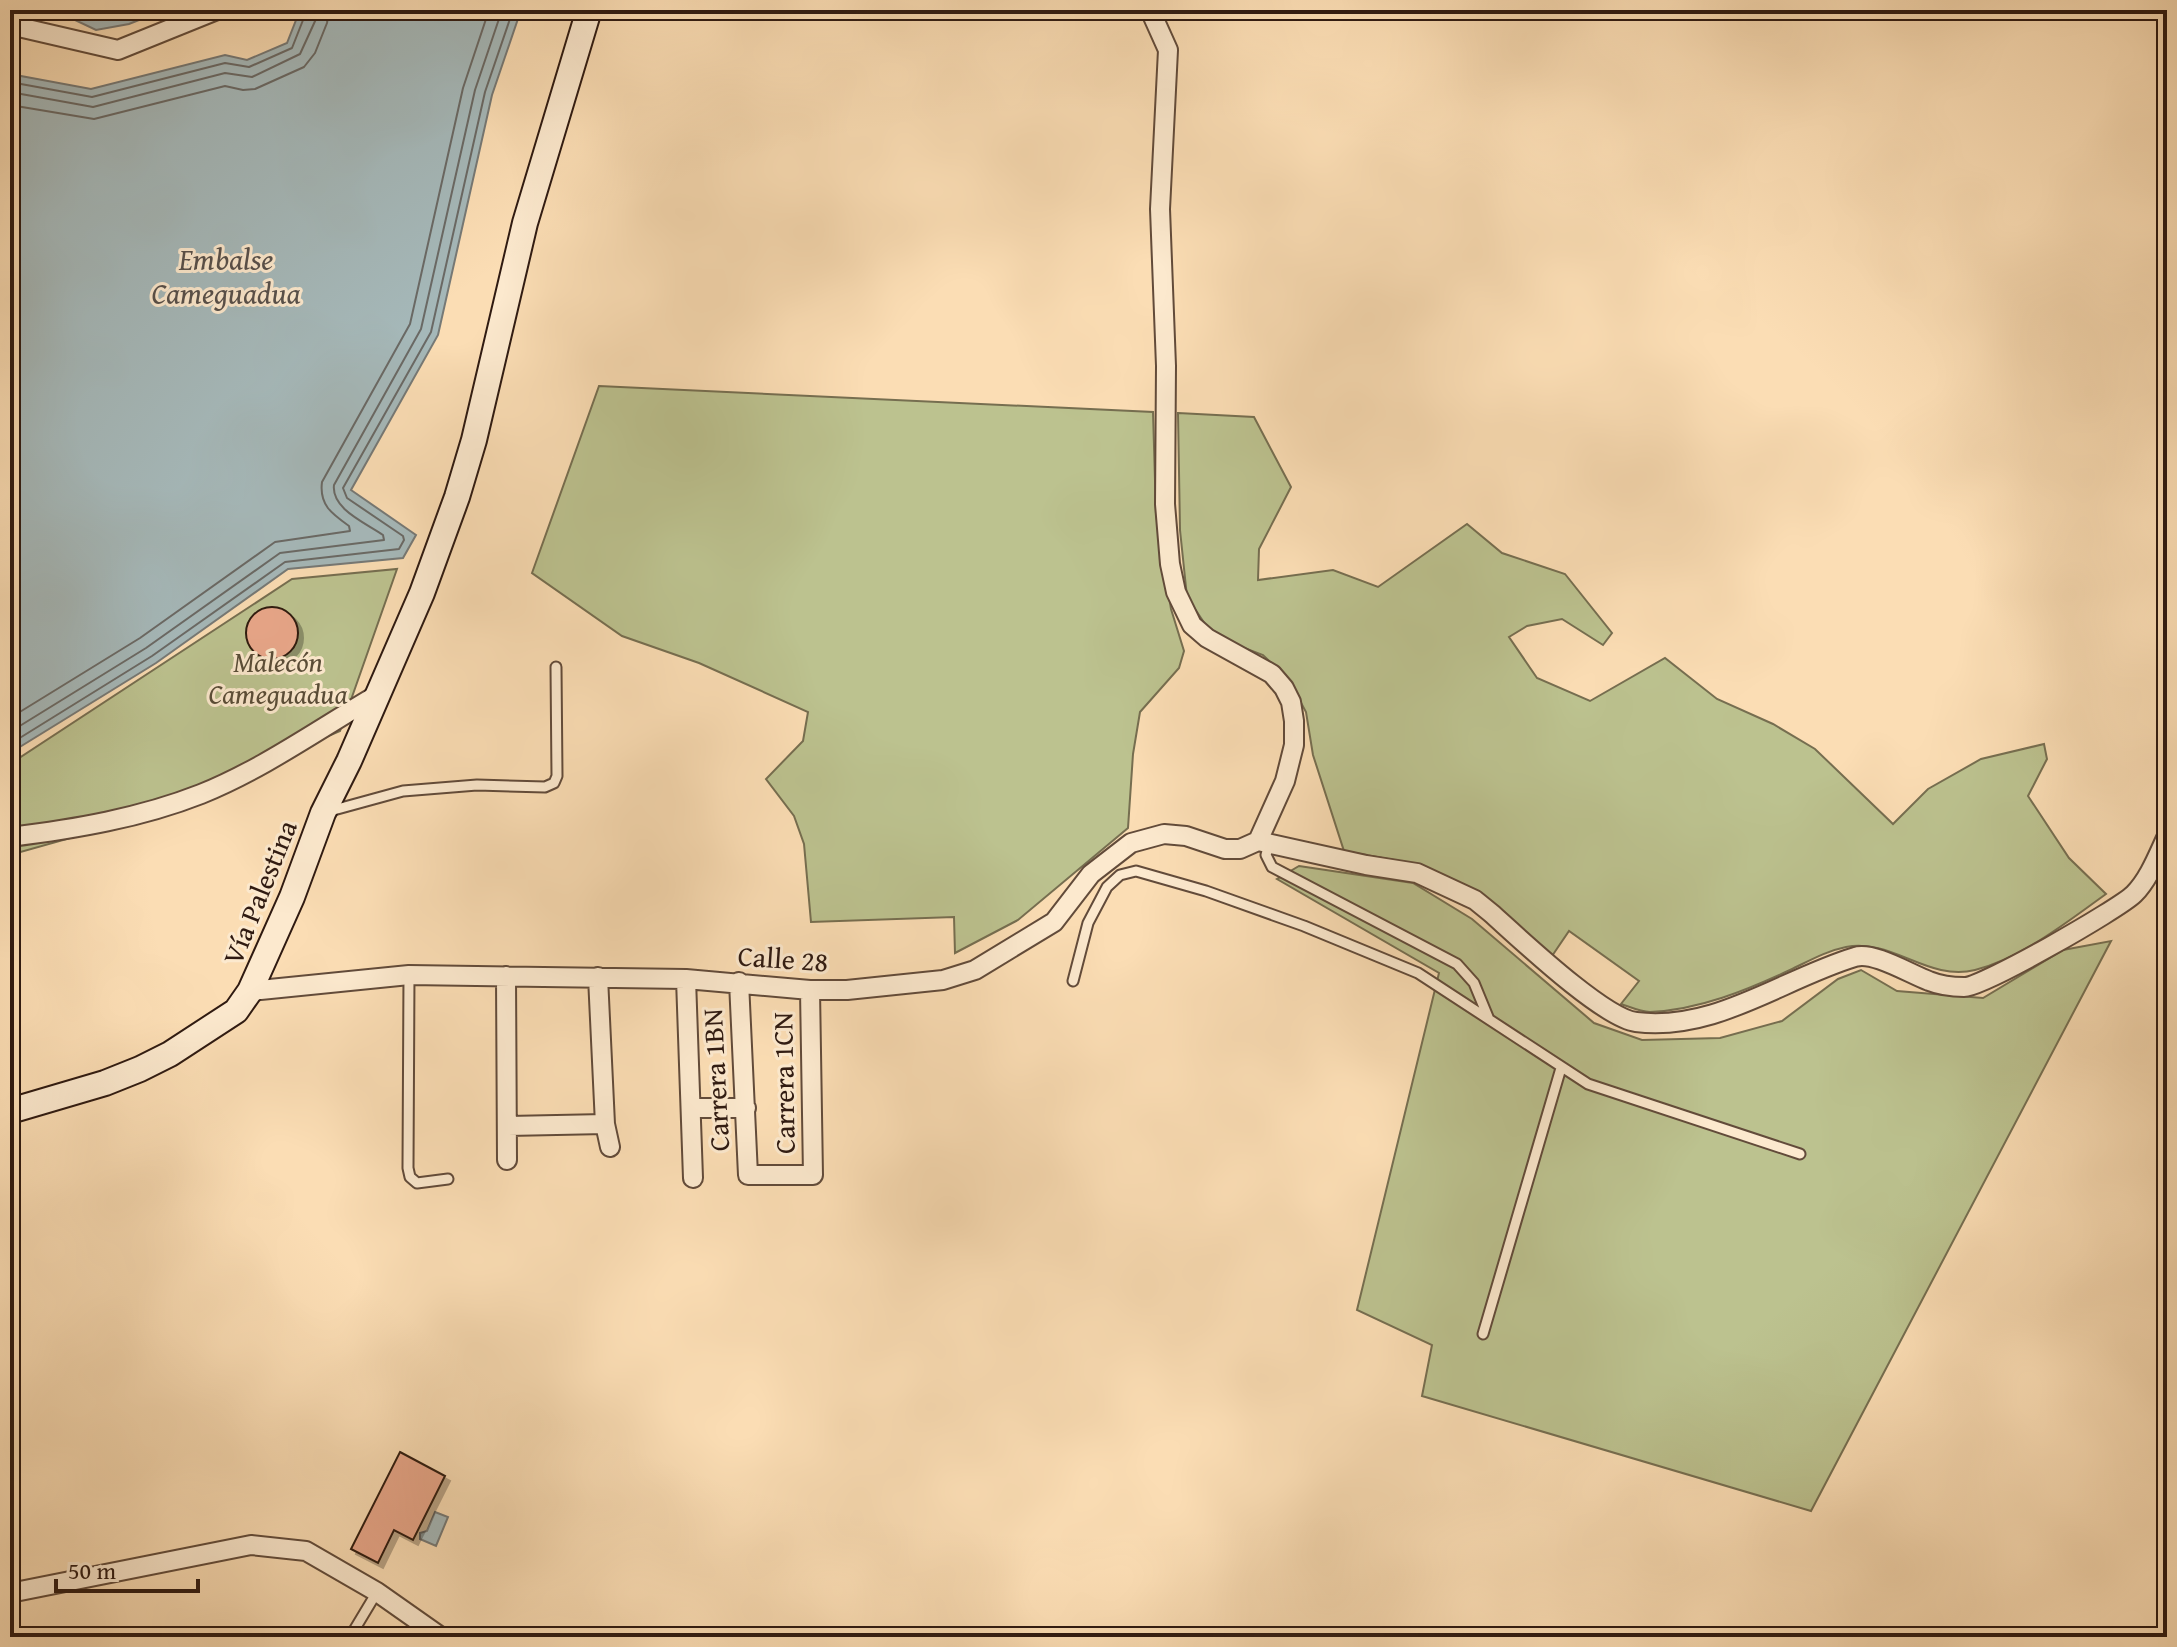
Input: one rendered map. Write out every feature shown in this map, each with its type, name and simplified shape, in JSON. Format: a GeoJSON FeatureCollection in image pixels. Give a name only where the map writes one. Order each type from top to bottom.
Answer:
{"type":"FeatureCollection","features":[{"type":"Feature","properties":{"kind":"main road","name":"Vía Palestina"},"geometry":{"type":"LineString","coordinates":[[10,1111],[105,1083],[170,1054],[236,1011],[250,991],[292,897],[323,813],[422,593],[457,497],[474,440],[525,223],[589,10]]}},
{"type":"Feature","properties":{"kind":"street"},"geometry":{"type":"LineString","coordinates":[[10,25],[118,50],[217,10]]}},
{"type":"Feature","properties":{"kind":"street"},"geometry":{"type":"LineString","coordinates":[[1150,10],[1168,50],[1160,209],[1168,549],[1176,592],[1192,625],[1207,638],[1272,674],[1291,702],[1294,745],[1263,842],[1417,873],[1475,900],[1594,1001],[1633,1022],[1681,1021],[1729,1009],[1859,955],[1894,965],[1931,982],[1968,988],[2035,955],[2134,894],[2167,836]]}},
{"type":"Feature","properties":{"kind":"street"},"geometry":{"type":"LineString","coordinates":[[10,837],[91,825],[157,810],[201,793],[257,766],[377,695]]}},
{"type":"Feature","properties":{"kind":"street","name":"Calle 28"},"geometry":{"type":"LineString","coordinates":[[250,991],[409,975],[686,979],[810,990],[847,990],[943,980],[975,970],[1054,922],[1091,874],[1131,843],[1164,834],[1186,836],[1225,849],[1240,849],[1263,842]]}},
{"type":"Feature","properties":{"kind":"street"},"geometry":{"type":"LineString","coordinates":[[506,976],[507,1160]]}},
{"type":"Feature","properties":{"kind":"street"},"geometry":{"type":"LineString","coordinates":[[598,977],[605,1124],[610,1147]]}},
{"type":"Feature","properties":{"kind":"street"},"geometry":{"type":"LineString","coordinates":[[686,979],[693,1178]]}},
{"type":"Feature","properties":{"kind":"street","name":"Carrera 1BN"},"geometry":{"type":"LineString","coordinates":[[739,982],[748,1175]]}},
{"type":"Feature","properties":{"kind":"street","name":"Carrera 1CN"},"geometry":{"type":"LineString","coordinates":[[748,1175],[813,1175],[810,990]]}},
{"type":"Feature","properties":{"kind":"street"},"geometry":{"type":"LineString","coordinates":[[691,1108],[746,1108]]}},
{"type":"Feature","properties":{"kind":"street"},"geometry":{"type":"LineString","coordinates":[[507,1126],[605,1124]]}},
{"type":"Feature","properties":{"kind":"street"},"geometry":{"type":"LineString","coordinates":[[10,1593],[251,1545],[306,1551],[377,1592],[441,1637]]}},
{"type":"Feature","properties":{"kind":"lane"},"geometry":{"type":"LineString","coordinates":[[323,813],[403,791],[477,785],[545,787],[554,783],[557,776],[556,667]]}},
{"type":"Feature","properties":{"kind":"lane"},"geometry":{"type":"LineString","coordinates":[[1263,842],[1272,867],[1457,964],[1474,983],[1489,1018]]}},
{"type":"Feature","properties":{"kind":"lane"},"geometry":{"type":"LineString","coordinates":[[1073,981],[1088,923],[1107,887],[1120,875],[1136,871],[1206,891],[1418,973],[1588,1084],[1800,1154]]}},
{"type":"Feature","properties":{"kind":"lane"},"geometry":{"type":"LineString","coordinates":[[409,975],[408,1168],[410,1177],[417,1183],[448,1179]]}},
{"type":"Feature","properties":{"kind":"lane"},"geometry":{"type":"LineString","coordinates":[[1483,1334],[1561,1068]]}},
{"type":"Feature","properties":{"kind":"lane"},"geometry":{"type":"LineString","coordinates":[[350,1637],[377,1592]]}},
{"type":"Feature","properties":{"kind":"green space"},"geometry":{"type":"Polygon","coordinates":[[[599,386],[1153,412],[1156,514],[1171,609],[1184,651],[1179,668],[1140,712],[1133,754],[1128,828],[1018,920],[955,953],[954,917],[811,922],[804,844],[794,816],[766,779],[803,741],[808,712],[699,663],[622,636],[532,573],[599,386]]]}},
{"type":"Feature","properties":{"kind":"green space"},"geometry":{"type":"Polygon","coordinates":[[[1178,413],[1254,417],[1291,487],[1259,549],[1258,580],[1333,570],[1378,587],[1467,524],[1502,553],[1565,574],[1612,633],[1603,645],[1562,619],[1527,626],[1509,637],[1537,678],[1590,701],[1665,658],[1717,699],[1773,724],[1815,749],[1893,824],[1928,789],[1981,759],[2044,744],[2047,759],[2028,796],[2069,858],[2106,894],[2027,948],[1975,970],[1942,970],[1879,948],[1846,947],[1740,992],[1704,1003],[1650,1012],[1621,1004],[1639,981],[1569,931],[1552,956],[1503,911],[1470,889],[1410,863],[1344,851],[1313,755],[1306,712],[1289,680],[1263,655],[1226,641],[1205,624],[1187,597],[1180,530],[1178,413]]]}},
{"type":"Feature","properties":{"kind":"green space","name":"Malecón Cameguadua"},"geometry":{"type":"Polygon","coordinates":[[[397,569],[340,731],[134,820],[10,855],[10,764],[292,579],[397,569]]]}},
{"type":"Feature","properties":{"kind":"green space"},"geometry":{"type":"Polygon","coordinates":[[[1299,866],[1413,883],[1472,919],[1594,1023],[1642,1040],[1720,1038],[1782,1021],[1838,979],[1861,970],[1897,991],[1983,998],[2063,950],[2111,941],[1811,1511],[1422,1396],[1432,1345],[1357,1310],[1439,973],[1277,879],[1299,866]]]}},
{"type":"Feature","properties":{"kind":"water"},"geometry":{"type":"Polygon","coordinates":[[[25,10],[164,10],[129,24],[96,30],[73,19],[25,10]]]}},
{"type":"Feature","properties":{"kind":"water","name":"Embalse Cameguadua"},"geometry":{"type":"Polygon","coordinates":[[[300,10],[521,10],[492,95],[438,335],[351,490],[416,535],[403,558],[288,569],[156,663],[10,753],[10,74],[91,89],[225,55],[247,60],[287,43],[300,10]]]}},
{"type":"Feature","properties":{"kind":"water"},"geometry":{"type":"Polygon","coordinates":[[[435,1512],[448,1517],[436,1546],[420,1539],[420,1533],[427,1531],[435,1512]]]}},
{"type":"Feature","properties":{"kind":"building"},"geometry":{"type":"Polygon","coordinates":[[[272,607],[290,615],[298,633],[290,651],[272,659],[254,651],[246,633],[254,615],[272,607]]]}},
{"type":"Feature","properties":{"kind":"building"},"geometry":{"type":"Polygon","coordinates":[[[400,1452],[445,1476],[413,1540],[394,1530],[378,1563],[351,1549],[400,1452]]]}}]}
